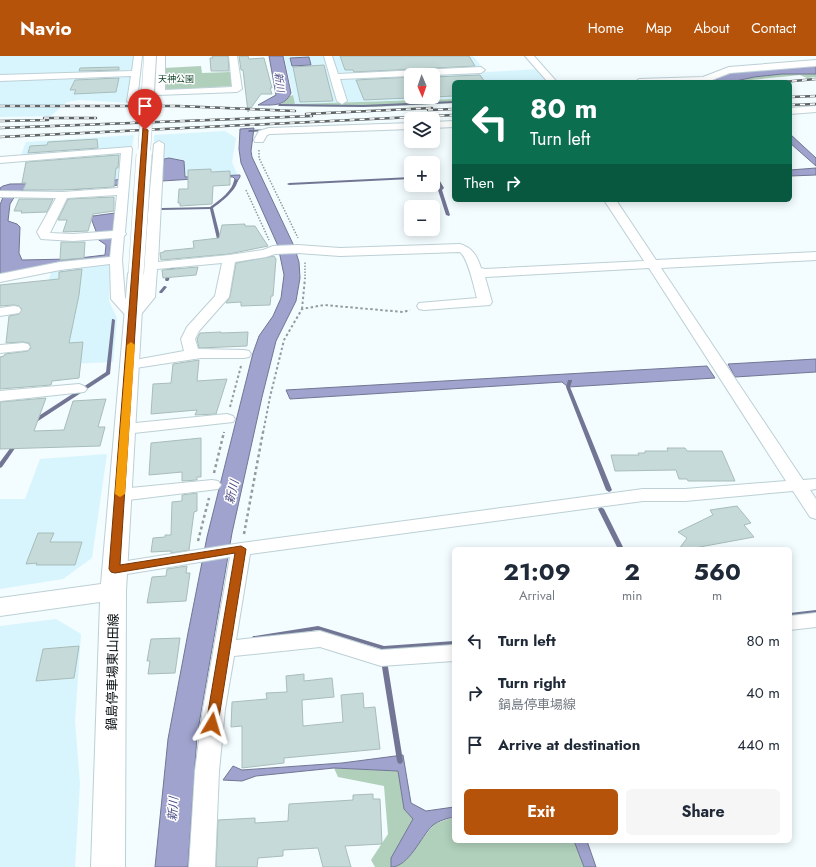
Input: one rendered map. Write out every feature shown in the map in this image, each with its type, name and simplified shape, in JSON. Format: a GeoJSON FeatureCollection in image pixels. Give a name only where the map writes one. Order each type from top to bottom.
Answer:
{"type":"FeatureCollection","features":[{"type":"Feature","properties":{"kind":"main road","name":"鍋島停車場東山田線"},"geometry":{"type":"LineString","coordinates":[[108,867],[114,580],[133,315],[143,270],[150,56]]}},
{"type":"Feature","properties":{"kind":"main road"},"geometry":{"type":"LineString","coordinates":[[0,607],[114,580]]}},
{"type":"Feature","properties":{"kind":"street"},"geometry":{"type":"LineString","coordinates":[[132,101],[138,56]]}},
{"type":"Feature","properties":{"kind":"street"},"geometry":{"type":"LineString","coordinates":[[162,56],[160,93],[237,89],[233,56]]}},
{"type":"Feature","properties":{"kind":"street"},"geometry":{"type":"LineString","coordinates":[[328,56],[342,101]]}},
{"type":"Feature","properties":{"kind":"street"},"geometry":{"type":"LineString","coordinates":[[528,56],[551,80]]}},
{"type":"Feature","properties":{"kind":"street"},"geometry":{"type":"LineString","coordinates":[[704,80],[714,78],[719,73],[729,70],[816,63]]}},
{"type":"Feature","properties":{"kind":"street"},"geometry":{"type":"LineString","coordinates":[[335,77],[481,70]]}},
{"type":"Feature","properties":{"kind":"street"},"geometry":{"type":"LineString","coordinates":[[0,78],[136,73]]}},
{"type":"Feature","properties":{"kind":"street"},"geometry":{"type":"LineString","coordinates":[[792,111],[816,109]]}},
{"type":"Feature","properties":{"kind":"street"},"geometry":{"type":"LineString","coordinates":[[440,125],[452,124]]}},
{"type":"Feature","properties":{"kind":"street"},"geometry":{"type":"LineString","coordinates":[[259,140],[263,133],[269,131],[404,126]]}},
{"type":"Feature","properties":{"kind":"street"},"geometry":{"type":"LineString","coordinates":[[160,144],[143,270],[229,259],[266,253],[275,250],[340,252],[460,248],[467,250],[477,272],[485,302],[424,306]]}},
{"type":"Feature","properties":{"kind":"street"},"geometry":{"type":"LineString","coordinates":[[0,160],[127,149],[116,260],[118,299],[133,315]]}},
{"type":"Feature","properties":{"kind":"street"},"geometry":{"type":"LineString","coordinates":[[0,194],[63,196],[124,191]]}},
{"type":"Feature","properties":{"kind":"street"},"geometry":{"type":"LineString","coordinates":[[63,196],[43,232],[45,236],[56,238],[118,234]]}},
{"type":"Feature","properties":{"kind":"street"},"geometry":{"type":"LineString","coordinates":[[611,202],[652,264],[807,485],[816,513]]}},
{"type":"Feature","properties":{"kind":"street"},"geometry":{"type":"LineString","coordinates":[[477,272],[816,256]]}},
{"type":"Feature","properties":{"kind":"street"},"geometry":{"type":"LineString","coordinates":[[192,354],[188,339],[192,330],[222,297],[229,259]]}},
{"type":"Feature","properties":{"kind":"street"},"geometry":{"type":"LineString","coordinates":[[0,278],[60,266],[116,260]]}},
{"type":"Feature","properties":{"kind":"street"},"geometry":{"type":"LineString","coordinates":[[0,349],[23,347]]}},
{"type":"Feature","properties":{"kind":"street"},"geometry":{"type":"LineString","coordinates":[[130,365],[192,354],[213,352],[244,354]]}},
{"type":"Feature","properties":{"kind":"street"},"geometry":{"type":"LineString","coordinates":[[0,396],[79,390]]}},
{"type":"Feature","properties":{"kind":"street"},"geometry":{"type":"LineString","coordinates":[[125,429],[227,419]]}},
{"type":"Feature","properties":{"kind":"street"},"geometry":{"type":"LineString","coordinates":[[120,494],[212,485]]}},
{"type":"Feature","properties":{"kind":"street"},"geometry":{"type":"LineString","coordinates":[[114,580],[197,555],[643,495],[685,495],[807,485]]}},
{"type":"Feature","properties":{"kind":"street"},"geometry":{"type":"LineString","coordinates":[[202,867],[207,771],[214,709],[238,550]]}},
{"type":"Feature","properties":{"kind":"street"},"geometry":{"type":"LineString","coordinates":[[792,623],[816,620]]}},
{"type":"Feature","properties":{"kind":"street"},"geometry":{"type":"LineString","coordinates":[[224,650],[320,639],[381,658],[452,652]]}},
{"type":"Feature","properties":{"kind":"path"},"geometry":{"type":"LineString","coordinates":[[238,550],[270,397],[284,340],[302,309],[306,270],[301,250],[258,158],[259,140]]}},
{"type":"Feature","properties":{"kind":"path"},"geometry":{"type":"LineString","coordinates":[[246,190],[275,250]]}},
{"type":"Feature","properties":{"kind":"path"},"geometry":{"type":"LineString","coordinates":[[302,309],[324,305],[403,312],[424,306]]}},
{"type":"Feature","properties":{"kind":"path"},"geometry":{"type":"LineString","coordinates":[[197,555],[227,419],[244,354]]}},
{"type":"Feature","properties":{"kind":"shaded area"},"geometry":{"type":"Polygon","coordinates":[[[0,56],[134,56],[133,71],[127,72],[0,77],[0,56]]]}},
{"type":"Feature","properties":{"kind":"shaded area"},"geometry":{"type":"Polygon","coordinates":[[[284,56],[473,56],[486,72],[539,69],[549,80],[452,80],[452,99],[440,99],[440,68],[404,68],[404,101],[295,104],[284,56]]]}},
{"type":"Feature","properties":{"kind":"shaded area"},"geometry":{"type":"Polygon","coordinates":[[[132,76],[130,103],[79,100],[67,102],[51,116],[0,117],[0,79],[132,76]]]}},
{"type":"Feature","properties":{"kind":"shaded area"},"geometry":{"type":"Polygon","coordinates":[[[225,131],[236,138],[232,162],[238,176],[161,179],[163,145],[154,143],[154,135],[225,131]]]}},
{"type":"Feature","properties":{"kind":"shaded area"},"geometry":{"type":"Polygon","coordinates":[[[134,135],[132,148],[124,153],[121,182],[58,183],[59,157],[19,160],[26,142],[134,135]]]}},
{"type":"Feature","properties":{"kind":"shaded area"},"geometry":{"type":"Polygon","coordinates":[[[111,256],[109,301],[117,318],[113,362],[22,366],[54,263],[111,256]]]}},
{"type":"Feature","properties":{"kind":"shaded area"},"geometry":{"type":"Polygon","coordinates":[[[107,454],[92,558],[63,579],[0,589],[0,499],[25,499],[40,459],[107,454]]]}},
{"type":"Feature","properties":{"kind":"shaded area"},"geometry":{"type":"Polygon","coordinates":[[[56,619],[81,634],[75,721],[80,783],[75,867],[0,867],[0,626],[56,619]]]}},
{"type":"Feature","properties":{"kind":"green space","name":"天神公園"},"geometry":{"type":"Polygon","coordinates":[[[201,66],[202,73],[230,72],[232,86],[167,90],[163,83],[164,68],[201,66]]]}},
{"type":"Feature","properties":{"kind":"green space"},"geometry":{"type":"Polygon","coordinates":[[[782,74],[816,74],[816,77],[807,78],[800,75],[740,80],[782,74]]]}},
{"type":"Feature","properties":{"kind":"green space"},"geometry":{"type":"Polygon","coordinates":[[[293,95],[295,104],[404,101],[404,104],[434,104],[376,107],[279,106],[293,95]]]}},
{"type":"Feature","properties":{"kind":"green space"},"geometry":{"type":"Polygon","coordinates":[[[440,99],[452,99],[452,103],[440,104],[440,99]]]}},
{"type":"Feature","properties":{"kind":"green space"},"geometry":{"type":"Polygon","coordinates":[[[334,768],[398,771],[404,809],[413,819],[391,858],[391,867],[375,867],[371,860],[388,834],[384,786],[338,777],[334,768]]]}},
{"type":"Feature","properties":{"kind":"green space"},"geometry":{"type":"Polygon","coordinates":[[[452,818],[452,843],[575,843],[584,867],[394,867],[405,861],[434,824],[452,818]]]}},
{"type":"Feature","properties":{"kind":"water","name":"新川"},"geometry":{"type":"Polygon","coordinates":[[[269,56],[283,56],[291,93],[285,101],[281,103],[273,105],[258,105],[276,95],[269,56]]]}},
{"type":"Feature","properties":{"kind":"water"},"geometry":{"type":"Polygon","coordinates":[[[309,57],[311,65],[292,66],[290,58],[309,57]]]}},
{"type":"Feature","properties":{"kind":"water"},"geometry":{"type":"Polygon","coordinates":[[[816,65],[816,74],[782,74],[740,80],[716,80],[723,74],[816,65]]]}},
{"type":"Feature","properties":{"kind":"water","name":"新川"},"geometry":{"type":"Polygon","coordinates":[[[254,128],[251,151],[252,157],[294,246],[299,262],[300,278],[296,301],[276,341],[232,533],[197,736],[188,867],[155,867],[168,739],[207,537],[253,353],[259,336],[273,316],[281,298],[284,275],[278,246],[241,163],[239,149],[240,129],[254,128]]]}},
{"type":"Feature","properties":{"kind":"water"},"geometry":{"type":"Polygon","coordinates":[[[792,136],[816,158],[816,166],[792,145],[792,136]]]}},
{"type":"Feature","properties":{"kind":"water"},"geometry":{"type":"Polygon","coordinates":[[[169,158],[184,161],[185,177],[240,175],[240,177],[234,186],[235,179],[233,177],[162,181],[164,159],[169,158]]]}},
{"type":"Feature","properties":{"kind":"water"},"geometry":{"type":"Polygon","coordinates":[[[816,168],[816,175],[792,176],[792,170],[816,168]]]}},
{"type":"Feature","properties":{"kind":"water"},"geometry":{"type":"Polygon","coordinates":[[[120,179],[119,185],[80,189],[24,190],[17,193],[0,191],[0,188],[10,184],[103,183],[120,179]]]}},
{"type":"Feature","properties":{"kind":"water"},"geometry":{"type":"Polygon","coordinates":[[[15,196],[10,204],[8,221],[17,224],[20,227],[19,253],[22,260],[71,259],[105,255],[106,245],[96,238],[97,234],[91,218],[93,216],[115,213],[109,257],[0,274],[0,205],[3,197],[15,196]]]}},
{"type":"Feature","properties":{"kind":"water"},"geometry":{"type":"Polygon","coordinates":[[[816,359],[816,372],[735,377],[728,364],[816,359]]]}},
{"type":"Feature","properties":{"kind":"water"},"geometry":{"type":"Polygon","coordinates":[[[707,366],[715,378],[568,387],[562,382],[290,399],[286,390],[707,366]]]}},
{"type":"Feature","properties":{"kind":"water"},"geometry":{"type":"Polygon","coordinates":[[[403,755],[411,803],[426,811],[452,807],[452,818],[433,825],[409,857],[397,866],[391,867],[391,858],[413,819],[404,809],[398,771],[334,768],[256,776],[242,781],[223,780],[233,766],[242,770],[342,763],[403,755]]]}},
{"type":"Feature","properties":{"kind":"water"},"geometry":{"type":"Polygon","coordinates":[[[575,843],[588,843],[596,867],[584,867],[575,843]]]}},
{"type":"Feature","properties":{"kind":"building"},"geometry":{"type":"Polygon","coordinates":[[[212,56],[228,56],[229,71],[211,71],[210,58],[213,58],[212,56]]]}},
{"type":"Feature","properties":{"kind":"building"},"geometry":{"type":"Polygon","coordinates":[[[239,56],[248,56],[249,59],[264,58],[272,88],[270,88],[272,94],[261,94],[248,112],[243,70],[241,70],[239,56]]]}},
{"type":"Feature","properties":{"kind":"building"},"geometry":{"type":"Polygon","coordinates":[[[340,56],[469,56],[475,66],[404,68],[404,70],[354,72],[353,70],[345,70],[340,56]]]}},
{"type":"Feature","properties":{"kind":"building"},"geometry":{"type":"Polygon","coordinates":[[[324,65],[333,101],[300,102],[293,67],[324,65]]]}},
{"type":"Feature","properties":{"kind":"building"},"geometry":{"type":"Polygon","coordinates":[[[119,67],[119,70],[79,71],[80,68],[119,67]]]}},
{"type":"Feature","properties":{"kind":"building"},"geometry":{"type":"Polygon","coordinates":[[[480,75],[484,80],[452,80],[452,96],[440,97],[440,77],[480,75]]]}},
{"type":"Feature","properties":{"kind":"building"},"geometry":{"type":"Polygon","coordinates":[[[404,77],[404,98],[364,100],[356,80],[404,77]]]}},
{"type":"Feature","properties":{"kind":"building"},"geometry":{"type":"Polygon","coordinates":[[[119,78],[116,92],[74,94],[76,90],[70,90],[75,80],[119,78]]]}},
{"type":"Feature","properties":{"kind":"building"},"geometry":{"type":"Polygon","coordinates":[[[97,139],[98,148],[28,153],[30,146],[47,145],[48,142],[97,139]]]}},
{"type":"Feature","properties":{"kind":"building"},"geometry":{"type":"Polygon","coordinates":[[[119,155],[114,187],[63,190],[23,190],[26,183],[22,183],[26,162],[119,155]]]}},
{"type":"Feature","properties":{"kind":"building"},"geometry":{"type":"Polygon","coordinates":[[[211,169],[211,172],[230,171],[230,185],[213,186],[212,204],[180,206],[180,203],[178,203],[179,189],[188,189],[188,170],[211,169]]]}},
{"type":"Feature","properties":{"kind":"building"},"geometry":{"type":"Polygon","coordinates":[[[114,197],[114,211],[93,214],[88,231],[63,232],[67,220],[58,220],[68,199],[114,197]]]}},
{"type":"Feature","properties":{"kind":"building"},"geometry":{"type":"Polygon","coordinates":[[[19,199],[53,199],[47,212],[21,213],[22,211],[14,211],[19,199]]]}},
{"type":"Feature","properties":{"kind":"building"},"geometry":{"type":"Polygon","coordinates":[[[245,224],[245,226],[255,226],[268,246],[229,254],[161,260],[160,253],[164,251],[194,248],[193,241],[219,238],[222,225],[245,224]]]}},
{"type":"Feature","properties":{"kind":"building"},"geometry":{"type":"Polygon","coordinates":[[[61,242],[85,242],[84,258],[60,260],[61,242]]]}},
{"type":"Feature","properties":{"kind":"building"},"geometry":{"type":"Polygon","coordinates":[[[274,256],[276,259],[273,296],[271,296],[270,305],[241,306],[241,302],[226,303],[230,297],[236,263],[274,256]]]}},
{"type":"Feature","properties":{"kind":"building"},"geometry":{"type":"Polygon","coordinates":[[[198,267],[196,275],[163,278],[162,270],[198,267]]]}},
{"type":"Feature","properties":{"kind":"building"},"geometry":{"type":"Polygon","coordinates":[[[82,269],[79,295],[69,343],[83,342],[79,378],[52,381],[51,385],[0,389],[0,357],[4,356],[5,354],[28,351],[31,348],[29,343],[6,343],[9,316],[19,314],[22,309],[19,306],[14,305],[0,306],[0,285],[59,279],[59,272],[82,269]]]}},
{"type":"Feature","properties":{"kind":"building"},"geometry":{"type":"Polygon","coordinates":[[[248,332],[247,346],[199,348],[197,339],[200,333],[248,332]]]}},
{"type":"Feature","properties":{"kind":"building"},"geometry":{"type":"Polygon","coordinates":[[[199,360],[197,381],[227,379],[216,414],[195,415],[197,410],[151,414],[153,384],[171,383],[173,364],[199,360]]]}},
{"type":"Feature","properties":{"kind":"building"},"geometry":{"type":"Polygon","coordinates":[[[46,398],[34,431],[64,430],[73,401],[106,399],[98,427],[105,427],[100,446],[0,449],[0,402],[46,398]]]}},
{"type":"Feature","properties":{"kind":"building"},"geometry":{"type":"Polygon","coordinates":[[[201,438],[201,477],[197,477],[197,480],[182,481],[182,472],[149,475],[151,443],[201,438]]]}},
{"type":"Feature","properties":{"kind":"building"},"geometry":{"type":"Polygon","coordinates":[[[667,448],[685,448],[687,451],[722,451],[735,481],[688,481],[687,479],[679,479],[676,470],[615,471],[611,455],[639,455],[638,453],[645,453],[645,451],[668,451],[667,448]]]}},
{"type":"Feature","properties":{"kind":"building"},"geometry":{"type":"Polygon","coordinates":[[[197,493],[197,511],[194,512],[189,550],[171,553],[171,551],[151,552],[153,538],[171,535],[172,502],[182,501],[182,495],[197,493]]]}},
{"type":"Feature","properties":{"kind":"building"},"geometry":{"type":"Polygon","coordinates":[[[737,506],[751,523],[744,525],[754,537],[700,547],[680,547],[687,538],[678,532],[713,515],[710,510],[737,506]]]}},
{"type":"Feature","properties":{"kind":"building"},"geometry":{"type":"Polygon","coordinates":[[[38,533],[54,533],[50,542],[82,542],[75,565],[36,565],[37,563],[26,564],[38,533]]]}},
{"type":"Feature","properties":{"kind":"building"},"geometry":{"type":"Polygon","coordinates":[[[187,566],[186,573],[190,573],[186,601],[147,603],[152,577],[166,576],[167,569],[187,566]]]}},
{"type":"Feature","properties":{"kind":"building"},"geometry":{"type":"Polygon","coordinates":[[[180,638],[175,673],[148,674],[150,661],[147,661],[151,639],[180,638]]]}},
{"type":"Feature","properties":{"kind":"building"},"geometry":{"type":"Polygon","coordinates":[[[79,646],[74,678],[36,681],[43,649],[79,646]]]}},
{"type":"Feature","properties":{"kind":"building"},"geometry":{"type":"Polygon","coordinates":[[[304,674],[304,681],[332,678],[334,697],[302,700],[303,726],[343,722],[341,695],[363,693],[364,708],[375,707],[380,749],[284,758],[284,763],[242,768],[242,726],[231,727],[232,702],[267,699],[266,693],[287,692],[286,676],[304,674]]]}},
{"type":"Feature","properties":{"kind":"building"},"geometry":{"type":"Polygon","coordinates":[[[373,794],[373,799],[380,799],[382,844],[345,846],[351,867],[323,867],[318,848],[283,850],[283,856],[258,858],[257,867],[216,867],[218,820],[255,818],[255,823],[288,821],[289,804],[353,800],[353,795],[373,794]]]}},
{"type":"Feature","properties":{"kind":"waterway"},"geometry":{"type":"LineString","coordinates":[[279,105],[363,106],[452,102]]}},
{"type":"Feature","properties":{"kind":"waterway"},"geometry":{"type":"LineString","coordinates":[[249,131],[268,130]]}},
{"type":"Feature","properties":{"kind":"waterway"},"geometry":{"type":"LineString","coordinates":[[289,184],[404,178]]}},
{"type":"Feature","properties":{"kind":"waterway"},"geometry":{"type":"LineString","coordinates":[[211,208],[230,191],[235,185],[236,180]]}},
{"type":"Feature","properties":{"kind":"waterway"},"geometry":{"type":"LineString","coordinates":[[440,184],[442,188],[440,190]]}},
{"type":"Feature","properties":{"kind":"waterway"},"geometry":{"type":"LineString","coordinates":[[440,190],[448,215]]}},
{"type":"Feature","properties":{"kind":"waterway"},"geometry":{"type":"LineString","coordinates":[[162,209],[211,208]]}},
{"type":"Feature","properties":{"kind":"waterway"},"geometry":{"type":"LineString","coordinates":[[211,208],[223,256]]}},
{"type":"Feature","properties":{"kind":"waterway"},"geometry":{"type":"LineString","coordinates":[[167,280],[169,270],[179,265]]}},
{"type":"Feature","properties":{"kind":"waterway"},"geometry":{"type":"LineString","coordinates":[[161,292],[165,287]]}},
{"type":"Feature","properties":{"kind":"waterway"},"geometry":{"type":"LineString","coordinates":[[33,422],[108,373],[113,320]]}},
{"type":"Feature","properties":{"kind":"waterway"},"geometry":{"type":"LineString","coordinates":[[570,381],[568,387],[609,490]]}},
{"type":"Feature","properties":{"kind":"waterway"},"geometry":{"type":"LineString","coordinates":[[0,466],[16,444]]}},
{"type":"Feature","properties":{"kind":"waterway"},"geometry":{"type":"LineString","coordinates":[[601,509],[620,547]]}},
{"type":"Feature","properties":{"kind":"waterway"},"geometry":{"type":"LineString","coordinates":[[792,615],[816,612]]}},
{"type":"Feature","properties":{"kind":"waterway"},"geometry":{"type":"LineString","coordinates":[[255,638],[318,628],[384,648],[452,643]]}},
{"type":"Feature","properties":{"kind":"waterway"},"geometry":{"type":"LineString","coordinates":[[385,667],[400,761]]}},
{"type":"Feature","properties":{"kind":"railway"},"geometry":{"type":"LineString","coordinates":[[792,81],[816,79]]}},
{"type":"Feature","properties":{"kind":"railway"},"geometry":{"type":"LineString","coordinates":[[792,97],[816,96]]}},
{"type":"Feature","properties":{"kind":"railway"},"geometry":{"type":"LineString","coordinates":[[792,105],[816,104]]}},
{"type":"Feature","properties":{"kind":"railway"},"geometry":{"type":"LineString","coordinates":[[0,106],[178,106],[295,111]]}},
{"type":"Feature","properties":{"kind":"railway"},"geometry":{"type":"LineString","coordinates":[[306,114],[432,108]]}},
{"type":"Feature","properties":{"kind":"railway"},"geometry":{"type":"LineString","coordinates":[[428,110],[452,109]]}},
{"type":"Feature","properties":{"kind":"railway"},"geometry":{"type":"LineString","coordinates":[[0,137],[452,115]]}},
{"type":"Feature","properties":{"kind":"railway"},"geometry":{"type":"LineString","coordinates":[[0,128],[312,116]]}},
{"type":"Feature","properties":{"kind":"railway"},"geometry":{"type":"LineString","coordinates":[[44,118],[96,118]]}},
{"type":"Feature","properties":{"kind":"railway"},"geometry":{"type":"LineString","coordinates":[[0,121],[48,120]]}},
{"type":"Feature","properties":{"kind":"slow traffic"},"geometry":{"type":"LineString","coordinates":[[120,494],[131,345]]}},
{"type":"Feature","properties":{"kind":"route"},"geometry":{"type":"LineString","coordinates":[[145,130],[115,569],[241,549],[212,724]]}}]}
